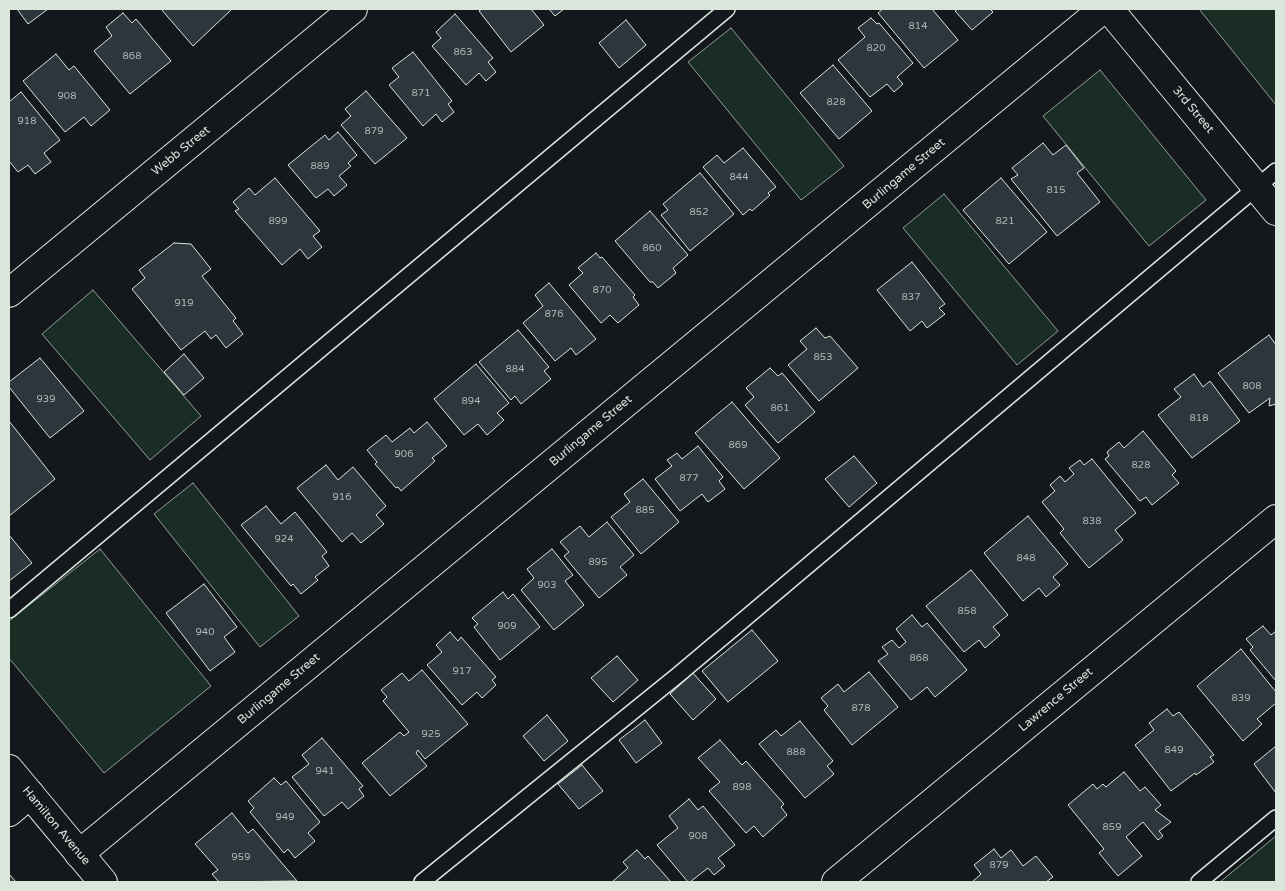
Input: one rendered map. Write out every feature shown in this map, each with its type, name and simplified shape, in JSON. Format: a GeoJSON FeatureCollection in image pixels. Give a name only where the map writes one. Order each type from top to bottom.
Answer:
{"type":"FeatureCollection","features":[{"type":"Feature","properties":{"kind":"street","name":"Webb Street"},"geometry":{"type":"LineString","coordinates":[[9,293],[353,9]]}},
{"type":"Feature","properties":{"kind":"street","name":"Burlingame Street"},"geometry":{"type":"LineString","coordinates":[[79,854],[1103,9]]}},
{"type":"Feature","properties":{"kind":"street","name":"3rd Street"},"geometry":{"type":"LineString","coordinates":[[1109,9],[1266,179],[1276,211]]}},
{"type":"Feature","properties":{"kind":"street","name":"Lawrence Street"},"geometry":{"type":"LineString","coordinates":[[836,882],[1276,519]]}},
{"type":"Feature","properties":{"kind":"street","name":"Hamilton Avenue"},"geometry":{"type":"LineString","coordinates":[[9,769],[103,882]]}},
{"type":"Feature","properties":{"kind":"street"},"geometry":{"type":"LineString","coordinates":[[9,812],[30,794]]}},
{"type":"Feature","properties":{"kind":"lane"},"geometry":{"type":"LineString","coordinates":[[9,610],[727,9]]}},
{"type":"Feature","properties":{"kind":"lane"},"geometry":{"type":"LineString","coordinates":[[422,882],[678,675],[1266,179]]}},
{"type":"Feature","properties":{"kind":"lane"},"geometry":{"type":"LineString","coordinates":[[1199,882],[1276,818]]}},
{"type":"Feature","properties":{"kind":"green space"},"geometry":{"type":"Polygon","coordinates":[[[1199,9],[1276,9],[1276,105],[1199,9]]]}},
{"type":"Feature","properties":{"kind":"green space"},"geometry":{"type":"Polygon","coordinates":[[[731,28],[844,166],[801,200],[688,62],[731,28]]]}},
{"type":"Feature","properties":{"kind":"green space"},"geometry":{"type":"Polygon","coordinates":[[[1100,70],[1206,200],[1149,246],[1043,116],[1100,70]]]}},
{"type":"Feature","properties":{"kind":"green space"},"geometry":{"type":"Polygon","coordinates":[[[944,194],[1058,331],[1017,365],[903,228],[944,194]]]}},
{"type":"Feature","properties":{"kind":"green space"},"geometry":{"type":"Polygon","coordinates":[[[93,290],[201,416],[150,460],[42,334],[93,290]]]}},
{"type":"Feature","properties":{"kind":"green space"},"geometry":{"type":"Polygon","coordinates":[[[193,483],[299,616],[260,647],[154,514],[193,483]]]}},
{"type":"Feature","properties":{"kind":"green space"},"geometry":{"type":"Polygon","coordinates":[[[100,549],[211,686],[104,773],[9,658],[9,621],[100,549]]]}},
{"type":"Feature","properties":{"kind":"green space"},"geometry":{"type":"Polygon","coordinates":[[[1276,836],[1276,882],[1220,882],[1276,836]]]}},
{"type":"Feature","properties":{"kind":"building"},"geometry":{"type":"Polygon","coordinates":[[[17,9],[48,9],[28,24],[17,9]]]}},
{"type":"Feature","properties":{"kind":"building"},"geometry":{"type":"Polygon","coordinates":[[[161,9],[232,9],[193,46],[161,9]]]}},
{"type":"Feature","properties":{"kind":"building"},"geometry":{"type":"Polygon","coordinates":[[[482,9],[531,9],[544,25],[511,52],[479,11],[482,9]]]}},
{"type":"Feature","properties":{"kind":"building"},"geometry":{"type":"Polygon","coordinates":[[[549,9],[564,9],[555,16],[549,9]]]}},
{"type":"Feature","properties":{"kind":"building"},"geometry":{"type":"Polygon","coordinates":[[[883,9],[932,9],[958,40],[924,68],[878,13],[883,9]]]}},
{"type":"Feature","properties":{"kind":"building"},"geometry":{"type":"Polygon","coordinates":[[[958,9],[990,9],[993,12],[972,30],[955,11],[958,9]]]}},
{"type":"Feature","properties":{"kind":"building"},"geometry":{"type":"Polygon","coordinates":[[[123,13],[132,23],[136,19],[171,61],[130,94],[94,51],[112,36],[106,27],[123,13]]]}},
{"type":"Feature","properties":{"kind":"building"},"geometry":{"type":"Polygon","coordinates":[[[455,14],[493,58],[488,62],[496,72],[486,81],[479,73],[466,85],[432,46],[441,38],[436,32],[455,14]]]}},
{"type":"Feature","properties":{"kind":"building"},"geometry":{"type":"Polygon","coordinates":[[[871,18],[877,24],[879,23],[913,63],[897,77],[903,84],[894,92],[887,84],[870,97],[838,60],[865,37],[858,28],[871,18]]]}},
{"type":"Feature","properties":{"kind":"building"},"geometry":{"type":"Polygon","coordinates":[[[626,20],[646,45],[619,68],[599,43],[626,20]]]}},
{"type":"Feature","properties":{"kind":"building"},"geometry":{"type":"Polygon","coordinates":[[[413,52],[452,101],[448,104],[454,112],[442,122],[436,114],[423,126],[389,85],[399,77],[392,68],[413,52]]]}},
{"type":"Feature","properties":{"kind":"building"},"geometry":{"type":"Polygon","coordinates":[[[56,54],[69,70],[74,66],[110,110],[91,126],[84,117],[65,132],[23,81],[56,54]]]}},
{"type":"Feature","properties":{"kind":"building"},"geometry":{"type":"Polygon","coordinates":[[[833,65],[872,111],[839,139],[800,93],[833,65]]]}},
{"type":"Feature","properties":{"kind":"building"},"geometry":{"type":"Polygon","coordinates":[[[366,91],[407,138],[375,164],[341,125],[351,116],[345,109],[366,91]]]}},
{"type":"Feature","properties":{"kind":"building"},"geometry":{"type":"Polygon","coordinates":[[[21,92],[60,140],[44,153],[51,162],[35,174],[28,165],[18,172],[9,161],[9,102],[21,92]]]}},
{"type":"Feature","properties":{"kind":"building"},"geometry":{"type":"Polygon","coordinates":[[[338,132],[357,155],[348,163],[351,166],[339,176],[347,185],[334,196],[328,189],[316,198],[288,165],[325,135],[329,140],[338,132]]]}},
{"type":"Feature","properties":{"kind":"building"},"geometry":{"type":"Polygon","coordinates":[[[1043,143],[1053,155],[1066,145],[1084,168],[1077,173],[1100,202],[1057,236],[1011,179],[1018,175],[1012,168],[1043,143]]]}},
{"type":"Feature","properties":{"kind":"building"},"geometry":{"type":"Polygon","coordinates":[[[743,148],[776,187],[752,211],[750,209],[743,215],[703,167],[717,155],[724,163],[743,148]]]}},
{"type":"Feature","properties":{"kind":"building"},"geometry":{"type":"Polygon","coordinates":[[[700,173],[734,214],[690,251],[661,215],[668,210],[663,204],[700,173]]]}},
{"type":"Feature","properties":{"kind":"building"},"geometry":{"type":"Polygon","coordinates":[[[275,178],[320,231],[313,236],[322,247],[308,259],[300,249],[282,265],[235,211],[239,209],[233,202],[249,188],[255,195],[275,178]]]}},
{"type":"Feature","properties":{"kind":"building"},"geometry":{"type":"Polygon","coordinates":[[[1001,178],[1047,232],[1009,264],[963,210],[1001,178]]]}},
{"type":"Feature","properties":{"kind":"building"},"geometry":{"type":"Polygon","coordinates":[[[650,211],[688,255],[673,268],[676,273],[658,288],[653,282],[650,282],[615,241],[650,211]]]}},
{"type":"Feature","properties":{"kind":"building"},"geometry":{"type":"Polygon","coordinates":[[[174,243],[191,244],[211,269],[202,276],[236,318],[233,321],[243,334],[226,348],[216,335],[211,339],[205,331],[181,350],[132,289],[145,278],[139,270],[174,243]]]}},
{"type":"Feature","properties":{"kind":"building"},"geometry":{"type":"Polygon","coordinates":[[[596,253],[600,258],[602,257],[635,295],[633,297],[639,305],[618,323],[610,315],[601,323],[569,285],[583,273],[578,268],[596,253]]]}},
{"type":"Feature","properties":{"kind":"building"},"geometry":{"type":"Polygon","coordinates":[[[912,262],[945,304],[939,308],[945,314],[927,328],[922,321],[910,331],[877,290],[912,262]]]}},
{"type":"Feature","properties":{"kind":"building"},"geometry":{"type":"Polygon","coordinates":[[[549,283],[596,339],[576,355],[571,348],[555,361],[523,323],[543,306],[535,295],[549,283]]]}},
{"type":"Feature","properties":{"kind":"building"},"geometry":{"type":"Polygon","coordinates":[[[816,328],[825,338],[830,336],[858,368],[819,401],[788,365],[807,349],[800,341],[816,328]]]}},
{"type":"Feature","properties":{"kind":"building"},"geometry":{"type":"Polygon","coordinates":[[[518,330],[549,367],[544,371],[551,379],[521,404],[515,396],[511,400],[479,362],[518,330]]]}},
{"type":"Feature","properties":{"kind":"building"},"geometry":{"type":"Polygon","coordinates":[[[1269,335],[1276,345],[1276,404],[1269,406],[1270,398],[1249,413],[1218,373],[1269,335]]]}},
{"type":"Feature","properties":{"kind":"building"},"geometry":{"type":"Polygon","coordinates":[[[184,354],[204,378],[184,395],[164,372],[184,354]]]}},
{"type":"Feature","properties":{"kind":"building"},"geometry":{"type":"Polygon","coordinates":[[[40,358],[84,411],[50,438],[9,387],[9,382],[40,358]]]}},
{"type":"Feature","properties":{"kind":"building"},"geometry":{"type":"Polygon","coordinates":[[[476,364],[509,403],[497,413],[504,420],[487,435],[478,424],[464,435],[434,399],[476,364]]]}},
{"type":"Feature","properties":{"kind":"building"},"geometry":{"type":"Polygon","coordinates":[[[770,368],[778,376],[782,373],[815,412],[778,443],[745,405],[754,397],[746,388],[770,368]]]}},
{"type":"Feature","properties":{"kind":"building"},"geometry":{"type":"Polygon","coordinates":[[[1194,374],[1203,387],[1210,381],[1240,421],[1192,458],[1158,415],[1181,397],[1174,389],[1194,374]]]}},
{"type":"Feature","properties":{"kind":"building"},"geometry":{"type":"Polygon","coordinates":[[[732,402],[780,458],[744,489],[695,433],[732,402]]]}},
{"type":"Feature","properties":{"kind":"building"},"geometry":{"type":"Polygon","coordinates":[[[9,421],[55,479],[9,516],[9,421]]]}},
{"type":"Feature","properties":{"kind":"building"},"geometry":{"type":"Polygon","coordinates":[[[427,422],[447,446],[432,458],[435,461],[401,491],[398,487],[396,488],[375,464],[377,462],[367,450],[386,435],[392,442],[410,428],[414,433],[427,422]]]}},
{"type":"Feature","properties":{"kind":"building"},"geometry":{"type":"Polygon","coordinates":[[[1143,431],[1176,471],[1172,475],[1179,483],[1152,505],[1146,497],[1140,501],[1105,459],[1109,456],[1107,452],[1119,442],[1124,448],[1143,431]]]}},
{"type":"Feature","properties":{"kind":"building"},"geometry":{"type":"Polygon","coordinates":[[[698,446],[723,477],[719,481],[725,489],[708,502],[702,494],[680,511],[655,479],[672,466],[667,460],[677,453],[682,459],[698,446]]]}},
{"type":"Feature","properties":{"kind":"building"},"geometry":{"type":"Polygon","coordinates":[[[854,456],[877,483],[849,507],[825,479],[854,456]]]}},
{"type":"Feature","properties":{"kind":"building"},"geometry":{"type":"Polygon","coordinates":[[[1092,459],[1136,513],[1115,530],[1123,540],[1089,568],[1060,533],[1064,529],[1042,502],[1055,491],[1050,485],[1060,476],[1065,482],[1074,474],[1069,468],[1080,460],[1084,465],[1092,459]]]}},
{"type":"Feature","properties":{"kind":"building"},"geometry":{"type":"Polygon","coordinates":[[[326,465],[338,480],[353,467],[386,506],[376,515],[384,524],[361,543],[352,533],[342,542],[297,488],[326,465]]]}},
{"type":"Feature","properties":{"kind":"building"},"geometry":{"type":"Polygon","coordinates":[[[643,479],[679,522],[641,554],[611,517],[630,502],[624,494],[643,479]]]}},
{"type":"Feature","properties":{"kind":"building"},"geometry":{"type":"Polygon","coordinates":[[[266,506],[281,524],[295,512],[327,552],[322,556],[329,566],[315,577],[318,580],[301,594],[293,584],[291,586],[241,525],[266,506]]]}},
{"type":"Feature","properties":{"kind":"building"},"geometry":{"type":"Polygon","coordinates":[[[1028,516],[1068,564],[1053,577],[1060,585],[1046,597],[1039,588],[1023,601],[984,553],[1028,516]]]}},
{"type":"Feature","properties":{"kind":"building"},"geometry":{"type":"Polygon","coordinates":[[[607,522],[634,555],[620,567],[627,575],[599,598],[564,556],[569,552],[560,542],[580,526],[589,537],[607,522]]]}},
{"type":"Feature","properties":{"kind":"building"},"geometry":{"type":"Polygon","coordinates":[[[9,535],[32,563],[9,581],[9,535]]]}},
{"type":"Feature","properties":{"kind":"building"},"geometry":{"type":"Polygon","coordinates":[[[552,549],[573,575],[565,581],[584,605],[554,630],[521,590],[534,578],[527,569],[552,549]]]}},
{"type":"Feature","properties":{"kind":"building"},"geometry":{"type":"Polygon","coordinates":[[[971,570],[1008,615],[993,627],[1000,635],[985,648],[979,640],[964,652],[926,606],[971,570]]]}},
{"type":"Feature","properties":{"kind":"building"},"geometry":{"type":"Polygon","coordinates":[[[204,584],[237,627],[224,637],[235,652],[210,671],[166,613],[204,584]]]}},
{"type":"Feature","properties":{"kind":"building"},"geometry":{"type":"Polygon","coordinates":[[[503,592],[508,599],[513,594],[540,627],[500,660],[474,627],[478,624],[472,618],[503,592]]]}},
{"type":"Feature","properties":{"kind":"building"},"geometry":{"type":"Polygon","coordinates":[[[912,615],[922,627],[927,623],[967,670],[935,697],[927,687],[911,700],[878,661],[888,654],[882,647],[892,640],[899,648],[906,642],[896,629],[912,615]]]}},
{"type":"Feature","properties":{"kind":"building"},"geometry":{"type":"Polygon","coordinates":[[[1263,626],[1271,635],[1276,631],[1276,681],[1250,650],[1253,647],[1246,639],[1263,626]]]}},
{"type":"Feature","properties":{"kind":"building"},"geometry":{"type":"Polygon","coordinates":[[[752,630],[778,661],[728,702],[702,671],[752,630]]]}},
{"type":"Feature","properties":{"kind":"building"},"geometry":{"type":"Polygon","coordinates":[[[450,632],[458,641],[461,637],[496,677],[492,680],[496,685],[482,698],[477,692],[462,705],[427,665],[442,652],[436,645],[450,632]]]}},
{"type":"Feature","properties":{"kind":"building"},"geometry":{"type":"Polygon","coordinates":[[[1241,649],[1276,692],[1276,703],[1257,719],[1262,724],[1243,741],[1197,686],[1241,649]]]}},
{"type":"Feature","properties":{"kind":"building"},"geometry":{"type":"Polygon","coordinates":[[[617,656],[638,680],[613,702],[591,678],[617,656]]]}},
{"type":"Feature","properties":{"kind":"building"},"geometry":{"type":"Polygon","coordinates":[[[422,670],[468,724],[425,759],[418,750],[416,753],[427,766],[390,796],[362,763],[400,732],[404,736],[409,732],[383,701],[387,697],[381,690],[402,673],[409,681],[422,670]]]}},
{"type":"Feature","properties":{"kind":"building"},"geometry":{"type":"Polygon","coordinates":[[[869,672],[898,707],[852,745],[824,710],[828,706],[821,698],[838,684],[844,692],[869,672]]]}},
{"type":"Feature","properties":{"kind":"building"},"geometry":{"type":"Polygon","coordinates":[[[693,673],[716,699],[693,720],[670,694],[693,673]]]}},
{"type":"Feature","properties":{"kind":"building"},"geometry":{"type":"Polygon","coordinates":[[[1167,709],[1173,716],[1179,712],[1214,755],[1210,757],[1214,762],[1196,775],[1195,773],[1171,791],[1135,745],[1154,730],[1149,723],[1167,709]]]}},
{"type":"Feature","properties":{"kind":"building"},"geometry":{"type":"Polygon","coordinates":[[[547,715],[568,741],[544,761],[523,736],[547,715]]]}},
{"type":"Feature","properties":{"kind":"building"},"geometry":{"type":"Polygon","coordinates":[[[645,720],[662,743],[636,763],[619,740],[645,720]]]}},
{"type":"Feature","properties":{"kind":"building"},"geometry":{"type":"Polygon","coordinates":[[[800,721],[833,761],[827,766],[834,774],[805,798],[759,744],[776,730],[781,736],[800,721]]]}},
{"type":"Feature","properties":{"kind":"building"},"geometry":{"type":"Polygon","coordinates":[[[322,738],[363,786],[359,789],[364,796],[348,809],[342,802],[324,816],[292,777],[309,764],[302,755],[322,738]]]}},
{"type":"Feature","properties":{"kind":"building"},"geometry":{"type":"Polygon","coordinates":[[[720,740],[742,765],[746,761],[784,804],[781,807],[787,815],[763,837],[754,826],[746,833],[709,791],[720,782],[698,758],[720,740]]]}},
{"type":"Feature","properties":{"kind":"building"},"geometry":{"type":"Polygon","coordinates":[[[1276,746],[1276,793],[1254,764],[1276,746]]]}},
{"type":"Feature","properties":{"kind":"building"},"geometry":{"type":"Polygon","coordinates":[[[582,765],[603,791],[579,809],[558,784],[582,765]]]}},
{"type":"Feature","properties":{"kind":"building"},"geometry":{"type":"Polygon","coordinates":[[[1124,772],[1140,791],[1145,787],[1161,805],[1155,810],[1171,822],[1159,831],[1163,836],[1158,840],[1143,822],[1126,837],[1142,856],[1118,876],[1099,853],[1104,849],[1068,805],[1093,784],[1097,789],[1103,784],[1106,787],[1124,772]]]}},
{"type":"Feature","properties":{"kind":"building"},"geometry":{"type":"Polygon","coordinates":[[[274,778],[281,785],[286,781],[320,822],[308,833],[315,841],[295,858],[288,849],[284,853],[250,812],[254,808],[248,801],[274,778]]]}},
{"type":"Feature","properties":{"kind":"building"},"geometry":{"type":"Polygon","coordinates":[[[689,799],[698,810],[703,806],[735,845],[718,858],[725,866],[714,875],[708,868],[688,882],[657,845],[678,828],[669,816],[689,799]]]}},
{"type":"Feature","properties":{"kind":"building"},"geometry":{"type":"Polygon","coordinates":[[[232,813],[248,833],[253,829],[297,881],[219,882],[212,874],[218,870],[195,844],[232,813]]]}},
{"type":"Feature","properties":{"kind":"building"},"geometry":{"type":"Polygon","coordinates":[[[994,849],[1001,858],[1011,850],[1023,866],[1036,856],[1053,877],[1046,882],[972,882],[981,874],[974,865],[994,849]]]}},
{"type":"Feature","properties":{"kind":"building"},"geometry":{"type":"Polygon","coordinates":[[[637,850],[645,859],[648,856],[671,882],[612,882],[628,868],[623,862],[637,850]]]}},
{"type":"Feature","properties":{"kind":"building"},"geometry":{"type":"Polygon","coordinates":[[[9,874],[16,882],[9,882],[9,874]]]}}]}
